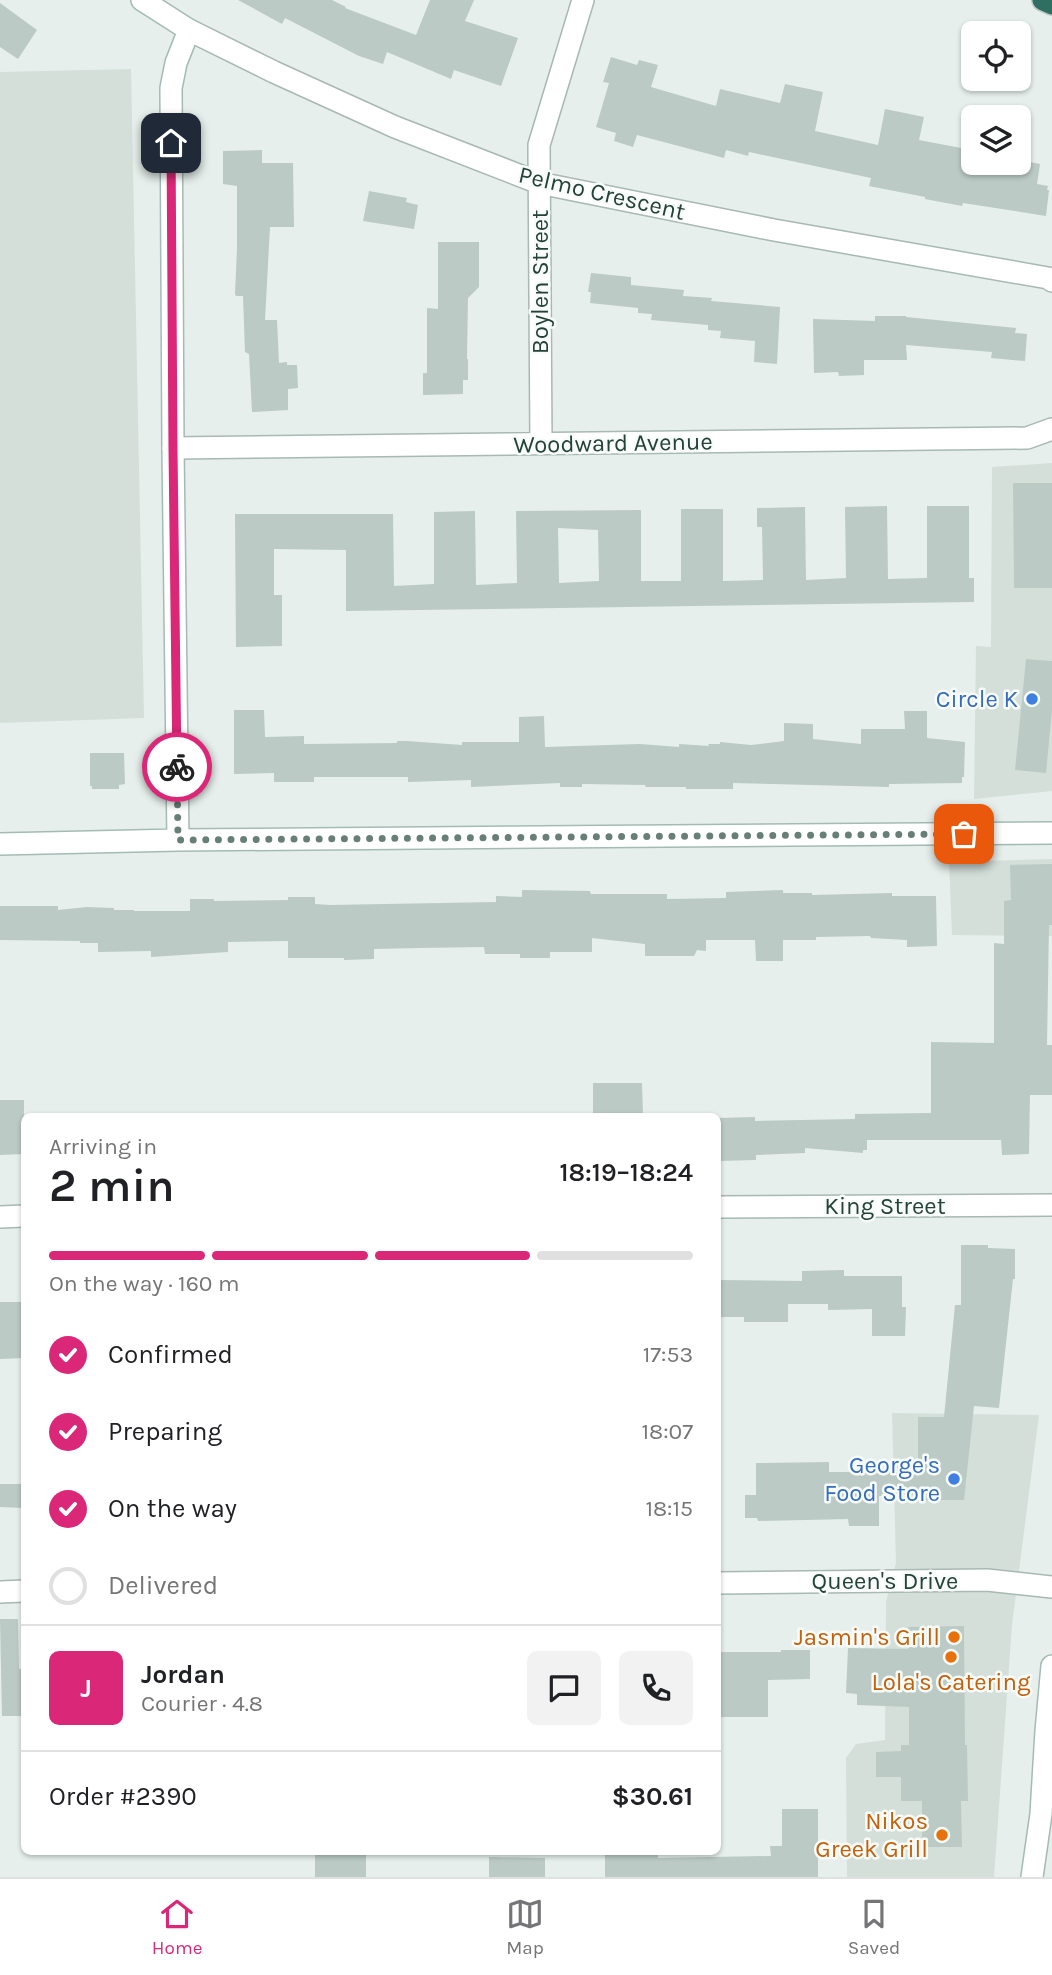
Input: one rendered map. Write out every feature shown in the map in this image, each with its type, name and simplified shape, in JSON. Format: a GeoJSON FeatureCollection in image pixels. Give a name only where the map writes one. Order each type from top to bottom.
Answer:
{"type":"FeatureCollection","features":[{"type":"Feature","properties":{"kind":"highway"},"geometry":{"type":"LineString","coordinates":[[1043,0],[1052,4]]}},
{"type":"Feature","properties":{"kind":"street","name":"Pelmo Crescent"},"geometry":{"type":"LineString","coordinates":[[142,0],[189,30],[274,72],[395,127],[539,183],[774,230],[1048,278],[1052,281]]}},
{"type":"Feature","properties":{"kind":"street","name":"Boylen Street"},"geometry":{"type":"LineString","coordinates":[[541,444],[539,145],[583,0]]}},
{"type":"Feature","properties":{"kind":"street"},"geometry":{"type":"LineString","coordinates":[[178,840],[171,88],[176,63],[189,30]]}},
{"type":"Feature","properties":{"kind":"street","name":"Woodward Avenue"},"geometry":{"type":"LineString","coordinates":[[173,449],[1027,438],[1052,429]]}},
{"type":"Feature","properties":{"kind":"street"},"geometry":{"type":"LineString","coordinates":[[0,844],[178,840],[1052,833]]}},
{"type":"Feature","properties":{"kind":"street","name":"King Street"},"geometry":{"type":"LineString","coordinates":[[721,1207],[1052,1205]]}},
{"type":"Feature","properties":{"kind":"street"},"geometry":{"type":"LineString","coordinates":[[0,1217],[21,1216]]}},
{"type":"Feature","properties":{"kind":"street","name":"Queen's Drive"},"geometry":{"type":"LineString","coordinates":[[721,1583],[987,1580],[1052,1587]]}},
{"type":"Feature","properties":{"kind":"street"},"geometry":{"type":"LineString","coordinates":[[0,1592],[21,1591]]}},
{"type":"Feature","properties":{"kind":"street"},"geometry":{"type":"LineString","coordinates":[[1032,1877],[1041,1814],[1052,1665]]}},
{"type":"Feature","properties":{"kind":"shaded area"},"geometry":{"type":"Polygon","coordinates":[[[131,69],[144,718],[0,723],[0,72],[131,69]]]}},
{"type":"Feature","properties":{"kind":"shaded area"},"geometry":{"type":"Polygon","coordinates":[[[1052,463],[1052,791],[974,799],[976,646],[991,647],[992,467],[1052,463]]]}},
{"type":"Feature","properties":{"kind":"shaded area"},"geometry":{"type":"Polygon","coordinates":[[[1052,859],[1052,936],[952,935],[949,862],[1052,859]]]}},
{"type":"Feature","properties":{"kind":"shaded area"},"geometry":{"type":"Polygon","coordinates":[[[892,1413],[1039,1415],[1012,1625],[994,1877],[847,1877],[846,1758],[856,1744],[885,1740],[886,1602],[896,1563],[892,1413]]]}},
{"type":"Feature","properties":{"kind":"building"},"geometry":{"type":"Polygon","coordinates":[[[238,0],[332,0],[345,8],[416,35],[430,0],[474,0],[465,21],[518,38],[501,86],[454,70],[451,79],[387,52],[383,64],[359,56],[285,18],[282,24],[238,0]]]}},
{"type":"Feature","properties":{"kind":"building"},"geometry":{"type":"Polygon","coordinates":[[[0,3],[37,30],[18,59],[0,47],[0,3]]]}},
{"type":"Feature","properties":{"kind":"building"},"geometry":{"type":"Polygon","coordinates":[[[611,57],[637,65],[639,60],[658,65],[651,87],[716,106],[720,89],[780,103],[785,84],[823,92],[815,131],[878,145],[885,109],[924,117],[919,140],[961,148],[961,175],[1031,175],[1031,162],[1040,164],[1037,184],[1048,186],[1049,190],[1046,216],[925,199],[869,186],[871,178],[749,152],[748,156],[726,150],[724,158],[637,135],[633,147],[614,141],[616,133],[596,127],[609,83],[603,82],[611,57]]]}},
{"type":"Feature","properties":{"kind":"building"},"geometry":{"type":"Polygon","coordinates":[[[262,150],[262,163],[293,163],[294,227],[270,227],[265,320],[277,320],[279,363],[297,365],[298,388],[288,389],[288,410],[252,412],[249,354],[245,352],[243,296],[235,294],[237,186],[223,184],[223,151],[262,150]]]}},
{"type":"Feature","properties":{"kind":"building"},"geometry":{"type":"Polygon","coordinates":[[[369,191],[407,198],[406,202],[418,205],[414,229],[363,221],[369,191]]]}},
{"type":"Feature","properties":{"kind":"building"},"geometry":{"type":"Polygon","coordinates":[[[438,242],[479,242],[479,287],[468,298],[468,380],[463,380],[463,394],[423,395],[423,373],[427,373],[427,308],[438,309],[438,242]]]}},
{"type":"Feature","properties":{"kind":"building"},"geometry":{"type":"Polygon","coordinates":[[[591,273],[631,277],[631,285],[684,290],[683,296],[780,307],[777,364],[754,362],[755,341],[720,338],[721,331],[708,330],[708,325],[651,320],[652,314],[638,313],[638,308],[590,303],[591,292],[588,292],[591,273]]]}},
{"type":"Feature","properties":{"kind":"building"},"geometry":{"type":"Polygon","coordinates":[[[875,316],[906,316],[1016,328],[1015,333],[1027,334],[1025,361],[991,358],[992,352],[906,345],[907,360],[864,360],[864,375],[814,373],[813,319],[875,321],[875,316]]]}},
{"type":"Feature","properties":{"kind":"building"},"geometry":{"type":"Polygon","coordinates":[[[1013,483],[1052,483],[1052,588],[1014,588],[1013,483]]]}},
{"type":"Feature","properties":{"kind":"building"},"geometry":{"type":"Polygon","coordinates":[[[887,506],[888,579],[927,578],[927,506],[969,506],[969,578],[974,578],[974,602],[346,611],[346,550],[274,549],[274,595],[282,595],[282,646],[236,647],[235,514],[393,514],[394,586],[434,584],[434,512],[475,511],[476,585],[517,583],[516,511],[641,510],[641,581],[681,581],[681,509],[723,509],[723,581],[763,580],[762,527],[757,527],[757,508],[805,507],[806,580],[846,578],[845,507],[887,506]],[[558,528],[559,583],[599,581],[598,530],[558,528]]]}},
{"type":"Feature","properties":{"kind":"building"},"geometry":{"type":"Polygon","coordinates":[[[1026,659],[1052,661],[1052,710],[1046,773],[1015,770],[1026,659]]]}},
{"type":"Feature","properties":{"kind":"building"},"geometry":{"type":"Polygon","coordinates":[[[234,710],[264,710],[265,737],[304,736],[304,744],[407,741],[462,745],[462,742],[519,742],[519,717],[544,716],[545,747],[640,744],[679,747],[679,744],[709,746],[708,744],[720,742],[751,745],[784,741],[784,723],[813,724],[813,739],[861,744],[861,729],[905,729],[904,711],[927,711],[927,738],[965,742],[964,777],[962,783],[889,784],[889,787],[733,783],[733,789],[582,784],[582,787],[560,787],[560,783],[471,787],[471,780],[408,782],[408,777],[314,777],[314,782],[274,782],[274,773],[234,774],[234,710]]]}},
{"type":"Feature","properties":{"kind":"building"},"geometry":{"type":"Polygon","coordinates":[[[90,753],[124,753],[125,784],[119,785],[119,789],[92,789],[90,753]]]}},
{"type":"Feature","properties":{"kind":"building"},"geometry":{"type":"Polygon","coordinates":[[[1052,864],[1047,1045],[1052,1045],[1052,1095],[1030,1095],[1029,1154],[1002,1155],[1001,1140],[867,1140],[867,1150],[863,1150],[863,1153],[805,1148],[805,1153],[756,1155],[756,1160],[721,1161],[721,1118],[755,1117],[755,1121],[855,1119],[855,1114],[931,1113],[931,1042],[994,1043],[994,943],[1004,944],[1004,901],[1011,900],[1010,865],[1052,864]]]}},
{"type":"Feature","properties":{"kind":"building"},"geometry":{"type":"Polygon","coordinates":[[[522,890],[667,894],[667,899],[726,898],[726,892],[783,890],[783,893],[812,895],[892,893],[892,896],[936,896],[937,946],[907,947],[907,940],[870,936],[816,937],[816,940],[783,940],[783,961],[756,961],[755,940],[706,940],[706,951],[697,950],[694,956],[645,956],[645,944],[592,938],[592,952],[550,952],[550,958],[520,958],[520,954],[485,954],[484,947],[374,949],[374,959],[344,960],[288,958],[288,941],[228,942],[228,952],[151,957],[151,951],[98,952],[98,943],[0,940],[0,906],[58,906],[58,910],[87,907],[134,911],[190,911],[190,899],[288,900],[288,897],[315,897],[315,904],[330,905],[496,902],[496,896],[522,897],[522,890]]]}},
{"type":"Feature","properties":{"kind":"building"},"geometry":{"type":"Polygon","coordinates":[[[593,1083],[642,1083],[643,1113],[593,1113],[593,1083]]]}},
{"type":"Feature","properties":{"kind":"building"},"geometry":{"type":"Polygon","coordinates":[[[0,1100],[24,1100],[24,1113],[21,1113],[21,1154],[0,1155],[0,1100]]]}},
{"type":"Feature","properties":{"kind":"building"},"geometry":{"type":"Polygon","coordinates":[[[961,1245],[1015,1249],[1015,1279],[999,1408],[974,1406],[964,1500],[918,1500],[918,1494],[879,1496],[879,1526],[849,1526],[848,1519],[758,1521],[757,1518],[745,1518],[745,1495],[756,1495],[756,1463],[829,1462],[829,1472],[918,1472],[918,1417],[944,1417],[955,1305],[961,1305],[961,1245]]]}},
{"type":"Feature","properties":{"kind":"building"},"geometry":{"type":"Polygon","coordinates":[[[844,1270],[844,1276],[902,1276],[902,1307],[906,1307],[905,1336],[872,1336],[872,1309],[828,1310],[828,1304],[788,1304],[788,1322],[744,1322],[744,1317],[721,1317],[721,1280],[802,1281],[802,1271],[844,1270]]]}},
{"type":"Feature","properties":{"kind":"building"},"geometry":{"type":"Polygon","coordinates":[[[0,1302],[21,1302],[21,1358],[0,1359],[0,1302]]]}},
{"type":"Feature","properties":{"kind":"building"},"geometry":{"type":"Polygon","coordinates":[[[0,1484],[21,1484],[21,1508],[0,1507],[0,1484]]]}},
{"type":"Feature","properties":{"kind":"building"},"geometry":{"type":"Polygon","coordinates":[[[0,1619],[18,1619],[21,1716],[2,1716],[0,1619]]]}},
{"type":"Feature","properties":{"kind":"building"},"geometry":{"type":"Polygon","coordinates":[[[964,1626],[968,1801],[961,1801],[962,1847],[922,1847],[922,1801],[901,1801],[901,1777],[876,1777],[876,1752],[901,1751],[901,1745],[909,1745],[909,1707],[857,1705],[857,1694],[846,1693],[848,1648],[908,1649],[908,1627],[964,1626]]]}},
{"type":"Feature","properties":{"kind":"building"},"geometry":{"type":"Polygon","coordinates":[[[810,1650],[810,1679],[768,1680],[768,1717],[721,1717],[721,1652],[810,1650]]]}},
{"type":"Feature","properties":{"kind":"building"},"geometry":{"type":"Polygon","coordinates":[[[782,1809],[818,1809],[818,1877],[605,1877],[605,1855],[658,1855],[658,1858],[771,1856],[770,1846],[782,1846],[782,1809]]]}},
{"type":"Feature","properties":{"kind":"building"},"geometry":{"type":"Polygon","coordinates":[[[315,1855],[366,1855],[366,1877],[315,1877],[315,1855]]]}},
{"type":"Feature","properties":{"kind":"building"},"geometry":{"type":"Polygon","coordinates":[[[489,1857],[545,1858],[545,1877],[489,1877],[489,1857]]]}},
{"type":"Feature","properties":{"kind":"way so far"},"geometry":{"type":"LineString","coordinates":[[177,767],[178,840],[964,834]]}},
{"type":"Feature","properties":{"kind":"place","name":"Circle K"},"geometry":{"type":"Point","coordinates":[1032,699]}},
{"type":"Feature","properties":{"kind":"place","name":"George's Food Store"},"geometry":{"type":"Point","coordinates":[954,1479]}},
{"type":"Feature","properties":{"kind":"place","name":"Jasmin's Grill"},"geometry":{"type":"Point","coordinates":[954,1637]}},
{"type":"Feature","properties":{"kind":"place","name":"Lola's Catering"},"geometry":{"type":"Point","coordinates":[951,1657]}},
{"type":"Feature","properties":{"kind":"place","name":"Nikos Greek Grill"},"geometry":{"type":"Point","coordinates":[942,1835]}},
{"type":"Feature","properties":{"kind":"route"},"geometry":{"type":"LineString","coordinates":[[171,143],[177,767]]}}]}
